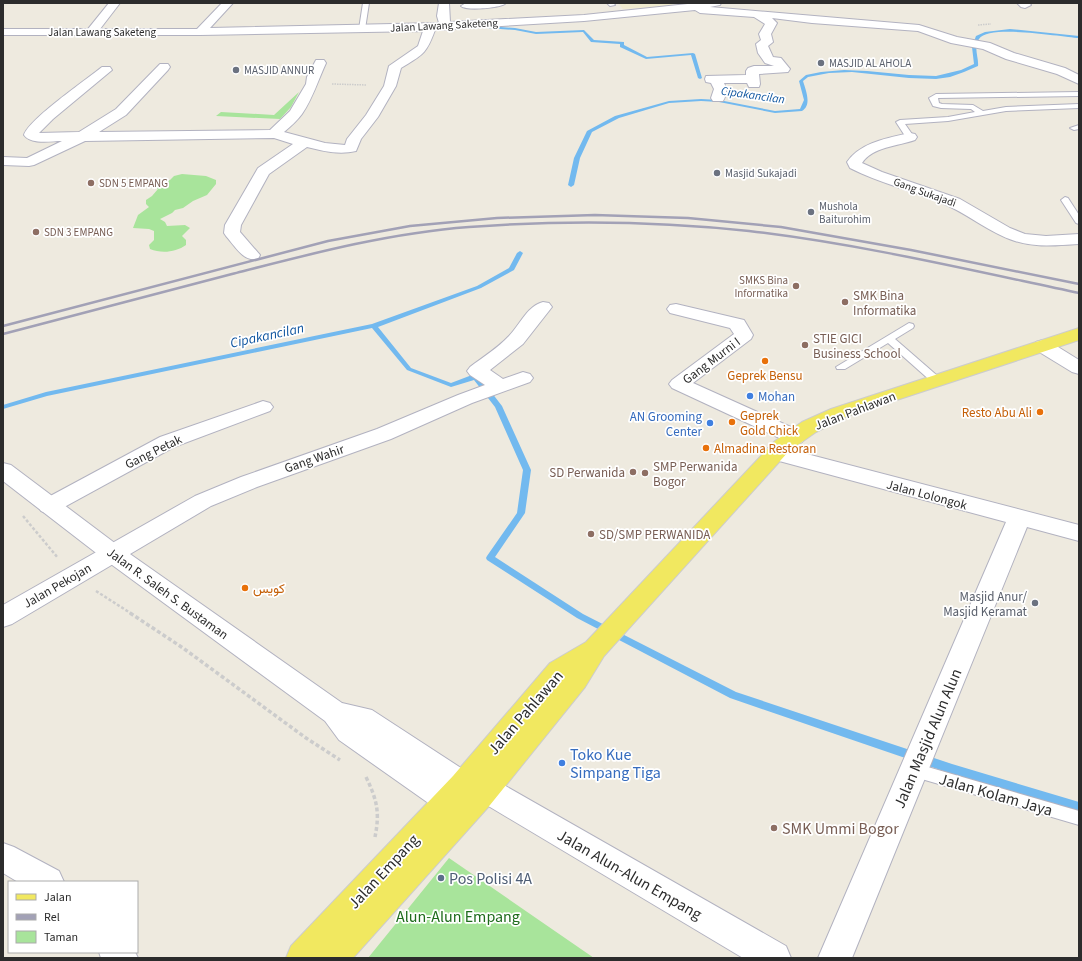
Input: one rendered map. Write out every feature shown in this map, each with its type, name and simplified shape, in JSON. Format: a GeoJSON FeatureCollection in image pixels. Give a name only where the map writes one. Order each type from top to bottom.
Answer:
{"type":"FeatureCollection","features":[{"type":"Feature","properties":{"kind":"main road","name":"Jalan Pahlawan"},"geometry":{"type":"LineString","coordinates":[[468,797],[576,679],[604,639],[776,453],[795,437],[809,427],[838,413],[1079,334]]}},
{"type":"Feature","properties":{"kind":"main road","name":"Jalan Empang"},"geometry":{"type":"LineString","coordinates":[[303,958],[468,797]]}},
{"type":"Feature","properties":{"kind":"main road","name":"Jalan Empang"},"geometry":{"type":"LineString","coordinates":[[331,958],[468,797]]}},
{"type":"Feature","properties":{"kind":"street"},"geometry":{"type":"LineString","coordinates":[[91,32],[115,3]]}},
{"type":"Feature","properties":{"kind":"street"},"geometry":{"type":"LineString","coordinates":[[200,32],[228,3]]}},
{"type":"Feature","properties":{"kind":"street"},"geometry":{"type":"LineString","coordinates":[[444,3],[445,26]]}},
{"type":"Feature","properties":{"kind":"street"},"geometry":{"type":"LineString","coordinates":[[696,6],[716,3]]}},
{"type":"Feature","properties":{"kind":"street"},"geometry":{"type":"LineString","coordinates":[[467,6],[501,5],[501,22]]}},
{"type":"Feature","properties":{"kind":"street"},"geometry":{"type":"LineString","coordinates":[[696,6],[830,22],[919,28],[955,40],[986,46],[1010,56],[1061,70],[1079,80]]}},
{"type":"Feature","properties":{"kind":"street","name":"Jalan Lawang Saketeng"},"geometry":{"type":"LineString","coordinates":[[3,32],[200,32],[430,27],[584,18],[696,6]]}},
{"type":"Feature","properties":{"kind":"street"},"geometry":{"type":"LineString","coordinates":[[753,79],[752,71],[754,70],[784,69],[777,61],[769,60],[764,53],[762,44],[767,42],[765,34],[771,23],[758,14]]}},
{"type":"Feature","properties":{"kind":"street"},"geometry":{"type":"LineString","coordinates":[[106,70],[48,116],[32,132],[31,135],[36,137],[274,134],[347,150],[351,148],[354,139],[362,127],[371,118],[390,86],[397,63],[415,54],[423,47],[430,27]]}},
{"type":"Feature","properties":{"kind":"street"},"geometry":{"type":"LineString","coordinates":[[274,134],[296,113],[312,84],[313,77],[320,63]]}},
{"type":"Feature","properties":{"kind":"street"},"geometry":{"type":"LineString","coordinates":[[3,161],[31,161],[83,136],[122,112],[164,67]]}},
{"type":"Feature","properties":{"kind":"street"},"geometry":{"type":"LineString","coordinates":[[718,98],[720,89],[714,79],[782,78],[784,74],[791,76],[790,81]]}},
{"type":"Feature","properties":{"kind":"street","name":"Gang Sukajadi"},"geometry":{"type":"LineString","coordinates":[[910,137],[870,149],[858,157],[854,162],[855,165],[878,176],[956,202],[1013,235],[1029,239],[1048,241],[1079,239]]}},
{"type":"Feature","properties":{"kind":"street"},"geometry":{"type":"LineString","coordinates":[[252,255],[232,233],[233,225],[263,170],[305,142]]}},
{"type":"Feature","properties":{"kind":"street"},"geometry":{"type":"LineString","coordinates":[[500,387],[477,371],[516,340],[542,307]]}},
{"type":"Feature","properties":{"kind":"street","name":"Gang Murni I"},"geometry":{"type":"LineString","coordinates":[[676,309],[737,324],[744,335],[679,384],[795,437]]}},
{"type":"Feature","properties":{"kind":"street"},"geometry":{"type":"LineString","coordinates":[[1043,346],[1079,368]]}},
{"type":"Feature","properties":{"kind":"street","name":"Gang Wahir"},"geometry":{"type":"LineString","coordinates":[[112,553],[203,501],[249,482],[384,434],[465,399],[524,378]]}},
{"type":"Feature","properties":{"kind":"street","name":"Gang Petak"},"geometry":{"type":"LineString","coordinates":[[49,506],[166,442],[263,407]]}},
{"type":"Feature","properties":{"kind":"street","name":"Jalan Lolongok"},"geometry":{"type":"LineString","coordinates":[[776,453],[1019,518],[1079,532]]}},
{"type":"Feature","properties":{"kind":"street","name":"Jalan R. Saleh S. Bustaman"},"geometry":{"type":"LineString","coordinates":[[3,470],[112,553],[336,713],[349,732],[468,797]]}},
{"type":"Feature","properties":{"kind":"street","name":"Jalan Masjid Alun Alun"},"geometry":{"type":"LineString","coordinates":[[835,958],[1019,518]]}},
{"type":"Feature","properties":{"kind":"street","name":"Jalan Pekojan"},"geometry":{"type":"LineString","coordinates":[[3,617],[112,553]]}},
{"type":"Feature","properties":{"kind":"street","name":"Jalan Alun-Alun Empang"},"geometry":{"type":"LineString","coordinates":[[468,797],[774,958]]}},
{"type":"Feature","properties":{"kind":"street"},"geometry":{"type":"LineString","coordinates":[[3,857],[46,881]]}},
{"type":"Feature","properties":{"kind":"lane"},"geometry":{"type":"LineString","coordinates":[[362,29],[366,3]]}},
{"type":"Feature","properties":{"kind":"lane"},"geometry":{"type":"LineString","coordinates":[[981,113],[973,107],[941,106],[936,104],[933,98],[936,96],[1079,93]]}},
{"type":"Feature","properties":{"kind":"lane"},"geometry":{"type":"LineString","coordinates":[[910,137],[900,122],[948,120],[981,113],[1006,110],[1079,106]]}},
{"type":"Feature","properties":{"kind":"lane"},"geometry":{"type":"LineString","coordinates":[[1065,200],[1079,221]]}},
{"type":"Feature","properties":{"kind":"lane"},"geometry":{"type":"LineString","coordinates":[[841,367],[909,326]]}},
{"type":"Feature","properties":{"kind":"lane"},"geometry":{"type":"LineString","coordinates":[[889,339],[937,381]]}},
{"type":"Feature","properties":{"kind":"lane","name":"Jalan Kolam Jaya"},"geometry":{"type":"LineString","coordinates":[[918,761],[1079,818]]}},
{"type":"Feature","properties":{"kind":"path"},"geometry":{"type":"LineString","coordinates":[[312,84],[390,86]]}},
{"type":"Feature","properties":{"kind":"path"},"geometry":{"type":"LineString","coordinates":[[19,512],[73,576],[183,648],[306,738],[346,764]]}},
{"type":"Feature","properties":{"kind":"path"},"geometry":{"type":"LineString","coordinates":[[359,773],[366,777],[377,798],[379,817],[373,845]]}},
{"type":"Feature","properties":{"kind":"shaded area"},"geometry":{"type":"Polygon","coordinates":[[[618,3],[670,3],[674,6],[623,9],[618,3]]]}},
{"type":"Feature","properties":{"kind":"green space"},"geometry":{"type":"Polygon","coordinates":[[[299,92],[291,107],[280,119],[216,116],[221,112],[274,115],[299,92]]]}},
{"type":"Feature","properties":{"kind":"green space"},"geometry":{"type":"Polygon","coordinates":[[[182,174],[206,176],[216,180],[216,184],[207,195],[160,219],[165,222],[167,226],[185,225],[190,228],[182,236],[186,240],[186,245],[169,252],[155,251],[150,249],[149,245],[154,240],[154,231],[149,229],[133,228],[138,215],[149,207],[146,204],[146,200],[158,189],[152,183],[170,180],[174,176],[182,174]]]}},
{"type":"Feature","properties":{"kind":"green space","name":"Alun-Alun Empang"},"geometry":{"type":"Polygon","coordinates":[[[449,858],[594,958],[368,958],[449,858]]]}},
{"type":"Feature","properties":{"kind":"waterway"},"geometry":{"type":"LineString","coordinates":[[488,27],[515,29],[536,33],[584,31],[593,41],[622,43],[622,46],[646,58],[693,54],[700,78]]}},
{"type":"Feature","properties":{"kind":"waterway","name":"Cipakancilan"},"geometry":{"type":"LineString","coordinates":[[571,185],[577,158],[590,131],[617,117],[669,102],[701,100],[719,101],[775,112],[802,110],[806,100],[801,81],[806,76],[829,72],[852,71],[909,77],[936,77],[950,75],[976,65],[974,51],[976,40],[985,33],[996,31],[1026,31],[1079,37]]}},
{"type":"Feature","properties":{"kind":"waterway","name":"Cipakancilan"},"geometry":{"type":"LineString","coordinates":[[374,326],[479,287],[512,269],[520,253]]}},
{"type":"Feature","properties":{"kind":"waterway","name":"Cipakancilan"},"geometry":{"type":"LineString","coordinates":[[3,407],[46,394],[374,326]]}},
{"type":"Feature","properties":{"kind":"waterway"},"geometry":{"type":"LineString","coordinates":[[374,326],[409,369],[451,385],[475,377],[498,406],[527,470],[521,513],[490,558],[580,616],[733,695],[952,769],[1079,807]]}},
{"type":"Feature","properties":{"kind":"railway"},"geometry":{"type":"LineString","coordinates":[[3,326],[328,241],[410,226],[497,218],[595,215],[688,218],[781,227],[911,250],[1079,284]]}},
{"type":"Feature","properties":{"kind":"railway"},"geometry":{"type":"LineString","coordinates":[[3,334],[261,266],[350,245],[439,230],[539,223],[644,223],[749,231],[791,236],[873,250],[1079,293]]}},
{"type":"Feature","properties":{"kind":"place","name":"MASJID AL AHOLA"},"geometry":{"type":"Point","coordinates":[821,63]}},
{"type":"Feature","properties":{"kind":"place","name":"MASJID ANNUR"},"geometry":{"type":"Point","coordinates":[236,70]}},
{"type":"Feature","properties":{"kind":"place","name":"Masjid Sukajadi"},"geometry":{"type":"Point","coordinates":[717,173]}},
{"type":"Feature","properties":{"kind":"place","name":"SDN 5 EMPANG"},"geometry":{"type":"Point","coordinates":[91,183]}},
{"type":"Feature","properties":{"kind":"place","name":"Mushola Baiturohim"},"geometry":{"type":"Point","coordinates":[811,212]}},
{"type":"Feature","properties":{"kind":"place","name":"SDN 3 EMPANG"},"geometry":{"type":"Point","coordinates":[36,232]}},
{"type":"Feature","properties":{"kind":"place","name":"SMKS Bina Informatika"},"geometry":{"type":"Point","coordinates":[796,286]}},
{"type":"Feature","properties":{"kind":"place","name":"SMK Bina Informatika"},"geometry":{"type":"Point","coordinates":[845,302]}},
{"type":"Feature","properties":{"kind":"place","name":"STIE GICI Business School"},"geometry":{"type":"Point","coordinates":[805,345]}},
{"type":"Feature","properties":{"kind":"place","name":"Geprek Bensu"},"geometry":{"type":"Point","coordinates":[765,361]}},
{"type":"Feature","properties":{"kind":"place","name":"Mohan"},"geometry":{"type":"Point","coordinates":[750,396]}},
{"type":"Feature","properties":{"kind":"place","name":"Resto Abu Ali"},"geometry":{"type":"Point","coordinates":[1040,412]}},
{"type":"Feature","properties":{"kind":"place","name":"Geprek Gold Chick"},"geometry":{"type":"Point","coordinates":[732,422]}},
{"type":"Feature","properties":{"kind":"place","name":"AN Grooming Center"},"geometry":{"type":"Point","coordinates":[710,423]}},
{"type":"Feature","properties":{"kind":"place","name":"Almadina Restoran"},"geometry":{"type":"Point","coordinates":[706,448]}},
{"type":"Feature","properties":{"kind":"place","name":"SD Perwanida"},"geometry":{"type":"Point","coordinates":[633,472]}},
{"type":"Feature","properties":{"kind":"place","name":"SMP Perwanida Bogor"},"geometry":{"type":"Point","coordinates":[645,473]}},
{"type":"Feature","properties":{"kind":"place","name":"SD/SMP PERWANIDA"},"geometry":{"type":"Point","coordinates":[591,534]}},
{"type":"Feature","properties":{"kind":"place","name":"كويس"},"geometry":{"type":"Point","coordinates":[245,588]}},
{"type":"Feature","properties":{"kind":"place","name":"Masjid Anur/ Masjid Keramat"},"geometry":{"type":"Point","coordinates":[1035,603]}},
{"type":"Feature","properties":{"kind":"place","name":"Toko Kue Simpang Tiga"},"geometry":{"type":"Point","coordinates":[562,763]}},
{"type":"Feature","properties":{"kind":"place","name":"SMK Ummi Bogor"},"geometry":{"type":"Point","coordinates":[774,828]}},
{"type":"Feature","properties":{"kind":"place","name":"Pos Polisi 4A"},"geometry":{"type":"Point","coordinates":[441,878]}}]}
